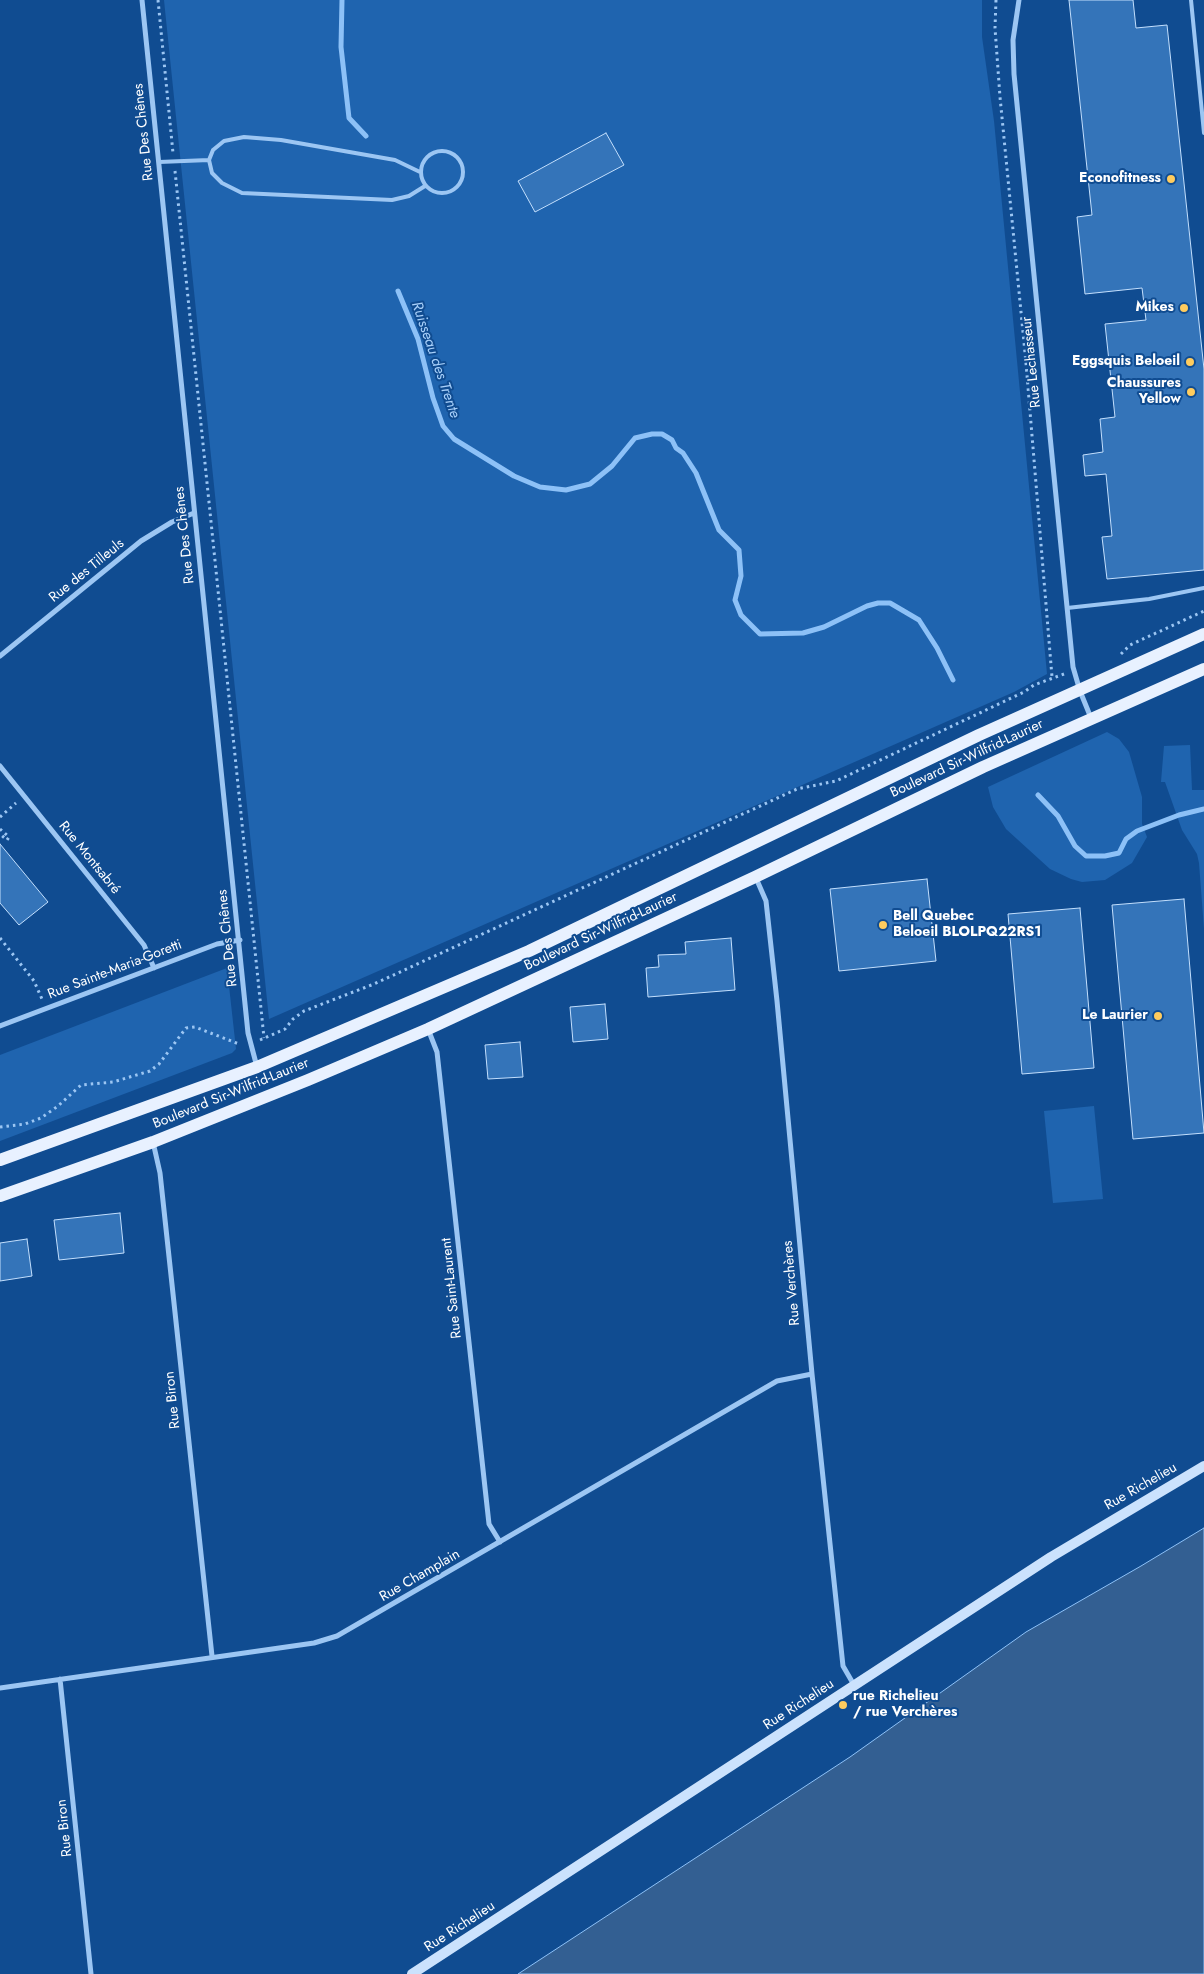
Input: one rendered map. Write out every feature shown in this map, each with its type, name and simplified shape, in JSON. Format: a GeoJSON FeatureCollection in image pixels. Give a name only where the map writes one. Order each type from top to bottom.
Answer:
{"type":"FeatureCollection","features":[{"type":"Feature","properties":{"kind":"main road","name":"Boulevard Sir-Wilfrid-Laurier"},"geometry":{"type":"LineString","coordinates":[[0,1160],[257,1067],[529,951],[979,735],[1204,634]]}},
{"type":"Feature","properties":{"kind":"main road","name":"Boulevard Sir-Wilfrid-Laurier"},"geometry":{"type":"LineString","coordinates":[[0,1196],[153,1142],[308,1080],[428,1029],[756,877],[983,767],[1204,669]]}},
{"type":"Feature","properties":{"kind":"main road","name":"Rue Richelieu"},"geometry":{"type":"LineString","coordinates":[[412,1974],[1051,1556],[1204,1466]]}},
{"type":"Feature","properties":{"kind":"street","name":"Rue Des Chênes"},"geometry":{"type":"LineString","coordinates":[[142,0],[240,940],[248,1033],[257,1067]]}},
{"type":"Feature","properties":{"kind":"street","name":"Rue Lechasseur"},"geometry":{"type":"LineString","coordinates":[[1019,0],[1013,40],[1014,74],[1073,668],[1091,718]]}},
{"type":"Feature","properties":{"kind":"street","name":"Rue des Tilleuls"},"geometry":{"type":"LineString","coordinates":[[0,656],[141,541],[172,522],[194,513]]}},
{"type":"Feature","properties":{"kind":"street","name":"Rue Montsabré"},"geometry":{"type":"LineString","coordinates":[[0,766],[144,945],[154,968]]}},
{"type":"Feature","properties":{"kind":"street","name":"Rue Verchères"},"geometry":{"type":"LineString","coordinates":[[756,877],[766,901],[812,1374],[843,1666],[854,1685]]}},
{"type":"Feature","properties":{"kind":"street","name":"Rue Sainte-Maria-Goretti"},"geometry":{"type":"LineString","coordinates":[[0,1026],[217,944],[240,940]]}},
{"type":"Feature","properties":{"kind":"street","name":"Rue Saint-Laurent"},"geometry":{"type":"LineString","coordinates":[[428,1029],[437,1052],[489,1524],[500,1542]]}},
{"type":"Feature","properties":{"kind":"street","name":"Rue Biron"},"geometry":{"type":"LineString","coordinates":[[153,1142],[160,1174],[212,1656]]}},
{"type":"Feature","properties":{"kind":"street","name":"Rue Champlain"},"geometry":{"type":"LineString","coordinates":[[0,1688],[314,1642],[337,1636],[776,1381],[812,1374]]}},
{"type":"Feature","properties":{"kind":"street","name":"Rue Biron"},"geometry":{"type":"LineString","coordinates":[[60,1679],[91,1974]]}},
{"type":"Feature","properties":{"kind":"lane"},"geometry":{"type":"LineString","coordinates":[[1191,0],[1204,133]]}},
{"type":"Feature","properties":{"kind":"lane"},"geometry":{"type":"LineString","coordinates":[[420,172],[395,160],[281,140],[244,137],[224,142],[213,150],[209,160],[212,173],[222,183],[242,193],[392,200],[409,196],[425,186]]}},
{"type":"Feature","properties":{"kind":"lane"},"geometry":{"type":"LineString","coordinates":[[436,151],[451,152],[457,156],[463,169],[461,183],[450,192],[437,193],[425,186],[420,172],[425,159],[436,151]]}},
{"type":"Feature","properties":{"kind":"lane"},"geometry":{"type":"LineString","coordinates":[[159,162],[209,160]]}},
{"type":"Feature","properties":{"kind":"lane"},"geometry":{"type":"LineString","coordinates":[[1067,608],[1149,599],[1204,588]]}},
{"type":"Feature","properties":{"kind":"path","name":"Rue Des Chênes"},"geometry":{"type":"LineString","coordinates":[[158,0],[172,140]]}},
{"type":"Feature","properties":{"kind":"path","name":"Rue Des Chênes"},"geometry":{"type":"LineString","coordinates":[[176,182],[264,1038],[285,1029],[304,1011],[374,984],[797,789],[836,781],[1052,677],[1026,363],[1000,97],[995,28],[996,0]]}},
{"type":"Feature","properties":{"kind":"path"},"geometry":{"type":"LineString","coordinates":[[1120,654],[1130,645],[1204,611]]}},
{"type":"Feature","properties":{"kind":"path"},"geometry":{"type":"LineString","coordinates":[[0,817],[18,802]]}},
{"type":"Feature","properties":{"kind":"path"},"geometry":{"type":"LineString","coordinates":[[0,829],[8,837],[7,840],[0,834]]}},
{"type":"Feature","properties":{"kind":"path"},"geometry":{"type":"LineString","coordinates":[[0,938],[34,981],[40,994]]}},
{"type":"Feature","properties":{"kind":"path"},"geometry":{"type":"LineString","coordinates":[[0,1127],[25,1124],[42,1118],[81,1085],[113,1082],[150,1071],[159,1064],[186,1028],[195,1028],[237,1044]]}},
{"type":"Feature","properties":{"kind":"shaded area"},"geometry":{"type":"Polygon","coordinates":[[[164,0],[982,0],[982,37],[994,121],[1047,674],[1014,692],[269,1019],[164,0]]]}},
{"type":"Feature","properties":{"kind":"shaded area"},"geometry":{"type":"Polygon","coordinates":[[[1107,732],[1119,739],[1129,752],[1142,797],[1142,824],[1147,837],[1132,863],[1105,880],[1082,882],[1050,869],[1006,829],[993,807],[988,787],[1107,732]]]}},
{"type":"Feature","properties":{"kind":"shaded area"},"geometry":{"type":"Polygon","coordinates":[[[1190,745],[1192,790],[1204,790],[1204,929],[1197,854],[1182,830],[1165,782],[1161,782],[1164,746],[1190,745]]]}},
{"type":"Feature","properties":{"kind":"shaded area"},"geometry":{"type":"Polygon","coordinates":[[[227,968],[236,1049],[232,1053],[0,1141],[0,1055],[227,968]]]}},
{"type":"Feature","properties":{"kind":"shaded area"},"geometry":{"type":"Polygon","coordinates":[[[1094,1106],[1103,1199],[1053,1203],[1044,1111],[1094,1106]]]}},
{"type":"Feature","properties":{"kind":"shaded area"},"geometry":{"type":"Polygon","coordinates":[[[1204,1528],[1204,1974],[518,1974],[850,1757],[1026,1632],[1204,1528]]]}},
{"type":"Feature","properties":{"kind":"building"},"geometry":{"type":"Polygon","coordinates":[[[1069,0],[1133,0],[1136,28],[1167,25],[1204,369],[1204,570],[1107,579],[1102,537],[1112,536],[1106,474],[1085,476],[1083,455],[1103,452],[1100,419],[1115,417],[1105,324],[1146,320],[1142,288],[1085,294],[1077,217],[1092,215],[1069,0]]]}},
{"type":"Feature","properties":{"kind":"building"},"geometry":{"type":"Polygon","coordinates":[[[606,133],[624,165],[535,212],[518,181],[606,133]]]}},
{"type":"Feature","properties":{"kind":"building"},"geometry":{"type":"Polygon","coordinates":[[[0,844],[48,902],[19,925],[0,903],[0,844]]]}},
{"type":"Feature","properties":{"kind":"building","name":"Bell Quebec Beloeil BLOLPQ22RS1"},"geometry":{"type":"Polygon","coordinates":[[[927,879],[936,961],[839,971],[830,889],[927,879]]]}},
{"type":"Feature","properties":{"kind":"building","name":"Le Laurier"},"geometry":{"type":"Polygon","coordinates":[[[1184,899],[1204,1133],[1133,1139],[1112,905],[1184,899]]]}},
{"type":"Feature","properties":{"kind":"building","name":"Le Laurier"},"geometry":{"type":"Polygon","coordinates":[[[1080,908],[1094,1068],[1022,1074],[1008,914],[1080,908]]]}},
{"type":"Feature","properties":{"kind":"building"},"geometry":{"type":"Polygon","coordinates":[[[731,938],[735,990],[648,997],[646,968],[659,967],[658,955],[686,954],[685,942],[731,938]]]}},
{"type":"Feature","properties":{"kind":"building"},"geometry":{"type":"Polygon","coordinates":[[[605,1004],[608,1039],[573,1042],[570,1007],[605,1004]]]}},
{"type":"Feature","properties":{"kind":"building"},"geometry":{"type":"Polygon","coordinates":[[[520,1042],[523,1077],[488,1079],[485,1045],[520,1042]]]}},
{"type":"Feature","properties":{"kind":"building"},"geometry":{"type":"Polygon","coordinates":[[[120,1213],[124,1253],[59,1260],[54,1220],[120,1213]]]}},
{"type":"Feature","properties":{"kind":"building"},"geometry":{"type":"Polygon","coordinates":[[[27,1239],[32,1276],[0,1281],[0,1243],[27,1239]]]}},
{"type":"Feature","properties":{"kind":"waterway","name":"Ruisseau des Trente"},"geometry":{"type":"LineString","coordinates":[[342,0],[341,47],[349,118],[366,136]]}},
{"type":"Feature","properties":{"kind":"waterway","name":"Ruisseau des Trente"},"geometry":{"type":"LineString","coordinates":[[398,291],[418,339],[433,398],[443,426],[454,439],[514,476],[540,487],[566,490],[590,484],[612,466],[635,438],[662,434],[672,440],[676,448],[683,453],[696,473],[719,530],[739,550],[741,576],[735,600],[741,615],[760,634],[803,633],[824,627],[867,606],[878,603],[890,603],[919,620],[937,648],[953,680]]}},
{"type":"Feature","properties":{"kind":"waterway","name":"Ruisseau des Trente"},"geometry":{"type":"LineString","coordinates":[[1038,795],[1058,816],[1075,846],[1086,856],[1105,856],[1119,853],[1126,839],[1137,831],[1179,815],[1204,809]]}},
{"type":"Feature","properties":{"kind":"place","name":"Econofitness"},"geometry":{"type":"Point","coordinates":[1171,179]}},
{"type":"Feature","properties":{"kind":"place","name":"Mikes"},"geometry":{"type":"Point","coordinates":[1184,308]}},
{"type":"Feature","properties":{"kind":"place","name":"Eggsquis Beloeil"},"geometry":{"type":"Point","coordinates":[1190,362]}},
{"type":"Feature","properties":{"kind":"place","name":"Chaussures Yellow"},"geometry":{"type":"Point","coordinates":[1191,392]}},
{"type":"Feature","properties":{"kind":"place","name":"Bell Quebec Beloeil BLOLPQ22RS1"},"geometry":{"type":"Point","coordinates":[883,925]}},
{"type":"Feature","properties":{"kind":"place","name":"Le Laurier"},"geometry":{"type":"Point","coordinates":[1158,1016]}},
{"type":"Feature","properties":{"kind":"place","name":"rue Richelieu / rue Verchères"},"geometry":{"type":"Point","coordinates":[843,1705]}}]}
